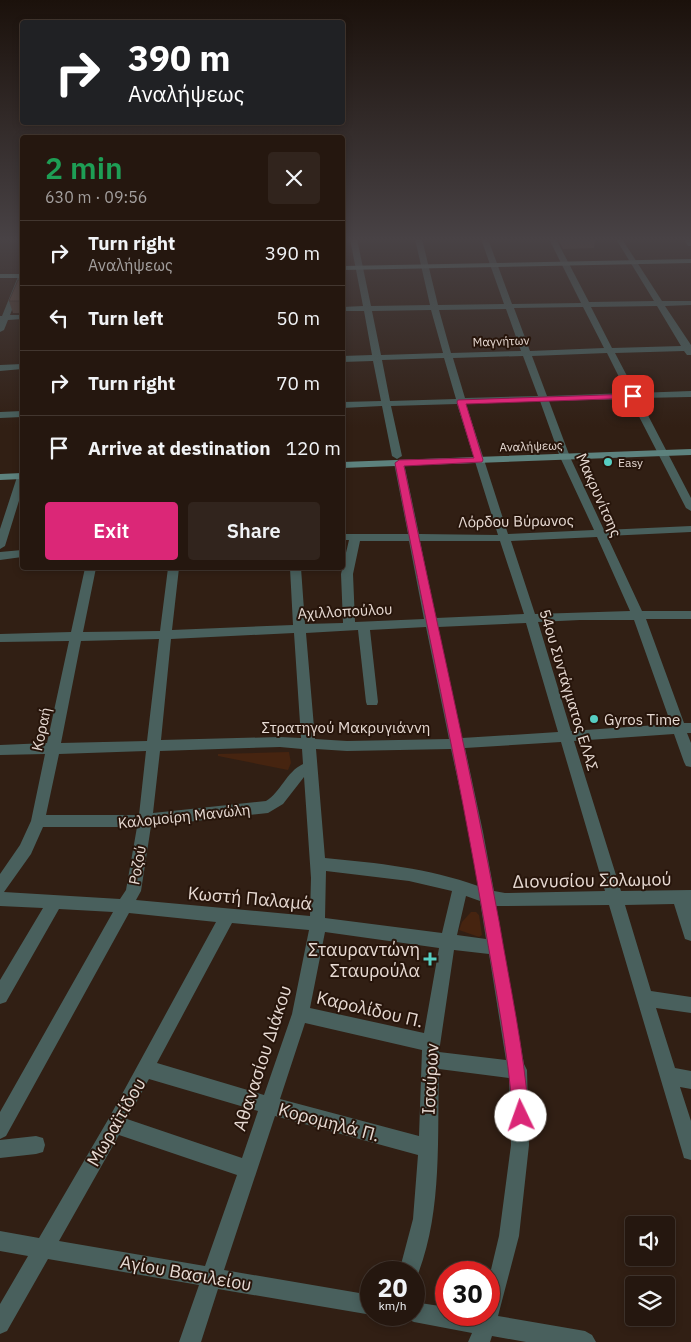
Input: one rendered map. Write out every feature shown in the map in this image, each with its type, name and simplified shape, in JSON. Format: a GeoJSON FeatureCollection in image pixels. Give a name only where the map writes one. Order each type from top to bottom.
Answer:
{"type":"FeatureCollection","features":[{"type":"Feature","properties":{"kind":"street"},"geometry":{"type":"LineString","coordinates":[[0,330],[2,318],[10,302]]}},
{"type":"Feature","properties":{"kind":"street"},"geometry":{"type":"LineString","coordinates":[[365,302],[457,743],[518,1070],[521,1116],[516,1184],[502,1272],[482,1333]]}},
{"type":"Feature","properties":{"kind":"street","name":"54ου Συντάγματος ΕΛΑΣ"},"geometry":{"type":"LineString","coordinates":[[433,302],[461,402],[531,619],[691,1151]]}},
{"type":"Feature","properties":{"kind":"street","name":"Μακρυνίτσης"},"geometry":{"type":"LineString","coordinates":[[507,302],[564,453],[638,616],[685,728],[691,762]]}},
{"type":"Feature","properties":{"kind":"street"},"geometry":{"type":"LineString","coordinates":[[345,309],[691,303]]}},
{"type":"Feature","properties":{"kind":"street"},"geometry":{"type":"LineString","coordinates":[[584,304],[691,508]]}},
{"type":"Feature","properties":{"kind":"street"},"geometry":{"type":"LineString","coordinates":[[658,304],[690,351]]}},
{"type":"Feature","properties":{"kind":"street"},"geometry":{"type":"LineString","coordinates":[[2,318],[20,317]]}},
{"type":"Feature","properties":{"kind":"street","name":"Μαγνήτων"},"geometry":{"type":"LineString","coordinates":[[345,358],[610,351],[690,351]]}},
{"type":"Feature","properties":{"kind":"street"},"geometry":{"type":"LineString","coordinates":[[0,368],[20,368]]}},
{"type":"Feature","properties":{"kind":"street"},"geometry":{"type":"LineString","coordinates":[[345,405],[691,394]]}},
{"type":"Feature","properties":{"kind":"street"},"geometry":{"type":"LineString","coordinates":[[0,415],[20,414]]}},
{"type":"Feature","properties":{"kind":"street","name":"Αναλήψεως"},"geometry":{"type":"LineString","coordinates":[[661,450],[691,445]]}},
{"type":"Feature","properties":{"kind":"street","name":"Αναλήψεως"},"geometry":{"type":"LineString","coordinates":[[345,465],[398,459],[478,456],[661,450],[691,452]]}},
{"type":"Feature","properties":{"kind":"street","name":"Αναλήψεως"},"geometry":{"type":"LineString","coordinates":[[345,457],[398,459]]}},
{"type":"Feature","properties":{"kind":"street"},"geometry":{"type":"LineString","coordinates":[[0,468],[20,467]]}},
{"type":"Feature","properties":{"kind":"street"},"geometry":{"type":"LineString","coordinates":[[0,477],[20,477]]}},
{"type":"Feature","properties":{"kind":"street"},"geometry":{"type":"LineString","coordinates":[[0,546],[20,483]]}},
{"type":"Feature","properties":{"kind":"street","name":"Λόρδου Βύρωνος"},"geometry":{"type":"LineString","coordinates":[[345,537],[504,538],[691,529]]}},
{"type":"Feature","properties":{"kind":"street"},"geometry":{"type":"LineString","coordinates":[[349,627],[347,574],[355,538]]}},
{"type":"Feature","properties":{"kind":"street"},"geometry":{"type":"LineString","coordinates":[[0,556],[20,554]]}},
{"type":"Feature","properties":{"kind":"street","name":"Κοραή"},"geometry":{"type":"LineString","coordinates":[[0,887],[26,849],[38,821],[90,570]]}},
{"type":"Feature","properties":{"kind":"street","name":"Ροζού"},"geometry":{"type":"LineString","coordinates":[[0,1130],[125,906],[136,881],[145,821],[164,635],[173,570]]}},
{"type":"Feature","properties":{"kind":"street","name":"Αθανασίου Διάκου"},"geometry":{"type":"LineString","coordinates":[[190,1342],[300,1014],[318,924],[318,864],[299,630],[296,570]]}},
{"type":"Feature","properties":{"kind":"street","name":"Αχιλλοπούλου"},"geometry":{"type":"LineString","coordinates":[[0,638],[76,638],[299,630],[586,616],[691,615]]}},
{"type":"Feature","properties":{"kind":"street"},"geometry":{"type":"LineString","coordinates":[[364,626],[372,702]]}},
{"type":"Feature","properties":{"kind":"street","name":"Στρατηγού Μακρυγιάννη"},"geometry":{"type":"LineString","coordinates":[[3,750],[280,742],[347,746],[457,743],[685,728]]}},
{"type":"Feature","properties":{"kind":"street"},"geometry":{"type":"LineString","coordinates":[[0,762],[3,750]]}},
{"type":"Feature","properties":{"kind":"street","name":"Καλομοίρη Μανώλη"},"geometry":{"type":"LineString","coordinates":[[38,821],[106,823],[145,821],[271,806],[277,802],[293,778],[311,766]]}},
{"type":"Feature","properties":{"kind":"street","name":"Διονυσίου Σολωμού"},"geometry":{"type":"LineString","coordinates":[[318,864],[421,876],[461,886],[504,900],[686,897]]}},
{"type":"Feature","properties":{"kind":"street","name":"Ισαύρων"},"geometry":{"type":"LineString","coordinates":[[412,1261],[426,1192],[430,1051],[448,940],[461,886]]}},
{"type":"Feature","properties":{"kind":"street"},"geometry":{"type":"LineString","coordinates":[[686,897],[691,934]]}},
{"type":"Feature","properties":{"kind":"street","name":"Κωστή Παλαμά"},"geometry":{"type":"LineString","coordinates":[[0,899],[54,904],[125,906],[318,924],[448,940],[496,948]]}},
{"type":"Feature","properties":{"kind":"street"},"geometry":{"type":"LineString","coordinates":[[0,996],[54,904]]}},
{"type":"Feature","properties":{"kind":"street","name":"Μωραϊτίδου"},"geometry":{"type":"LineString","coordinates":[[0,1324],[146,1069],[227,916]]}},
{"type":"Feature","properties":{"kind":"street"},"geometry":{"type":"LineString","coordinates":[[646,998],[691,1005]]}},
{"type":"Feature","properties":{"kind":"street","name":"Καρολίδου Π."},"geometry":{"type":"LineString","coordinates":[[300,1014],[430,1051],[518,1070]]}},
{"type":"Feature","properties":{"kind":"street","name":"Κορομηλά Π."},"geometry":{"type":"LineString","coordinates":[[146,1069],[344,1127],[428,1148]]}},
{"type":"Feature","properties":{"kind":"street"},"geometry":{"type":"LineString","coordinates":[[668,1075],[691,1080]]}},
{"type":"Feature","properties":{"kind":"street"},"geometry":{"type":"LineString","coordinates":[[115,1124],[247,1169]]}},
{"type":"Feature","properties":{"kind":"street"},"geometry":{"type":"LineString","coordinates":[[0,1149],[36,1145]]}},
{"type":"Feature","properties":{"kind":"street","name":"Αγίου Βασιλείου"},"geometry":{"type":"LineString","coordinates":[[0,1241],[360,1303]]}},
{"type":"Feature","properties":{"kind":"street"},"geometry":{"type":"LineString","coordinates":[[425,1315],[482,1333],[585,1342]]}},
{"type":"Feature","properties":{"kind":"shaded area"},"geometry":{"type":"Polygon","coordinates":[[[289,752],[291,763],[288,770],[218,756],[218,754],[289,752]]]}},
{"type":"Feature","properties":{"kind":"shaded area"},"geometry":{"type":"Polygon","coordinates":[[[471,912],[476,912],[479,915],[482,935],[479,937],[459,930],[462,922],[471,912]]]}},
{"type":"Feature","properties":{"kind":"place","name":"Easy"},"geometry":{"type":"Point","coordinates":[608,462]}},
{"type":"Feature","properties":{"kind":"place","name":"Gyros Time"},"geometry":{"type":"Point","coordinates":[594,719]}},
{"type":"Feature","properties":{"kind":"place","name":"Σταυραντώνη Σταυρούλα"},"geometry":{"type":"Point","coordinates":[430,959]}},
{"type":"Feature","properties":{"kind":"route"},"geometry":{"type":"LineString","coordinates":[[521,1116],[518,1070],[507,1017],[476,832],[399,463],[479,460],[461,402],[633,396]]}}]}
